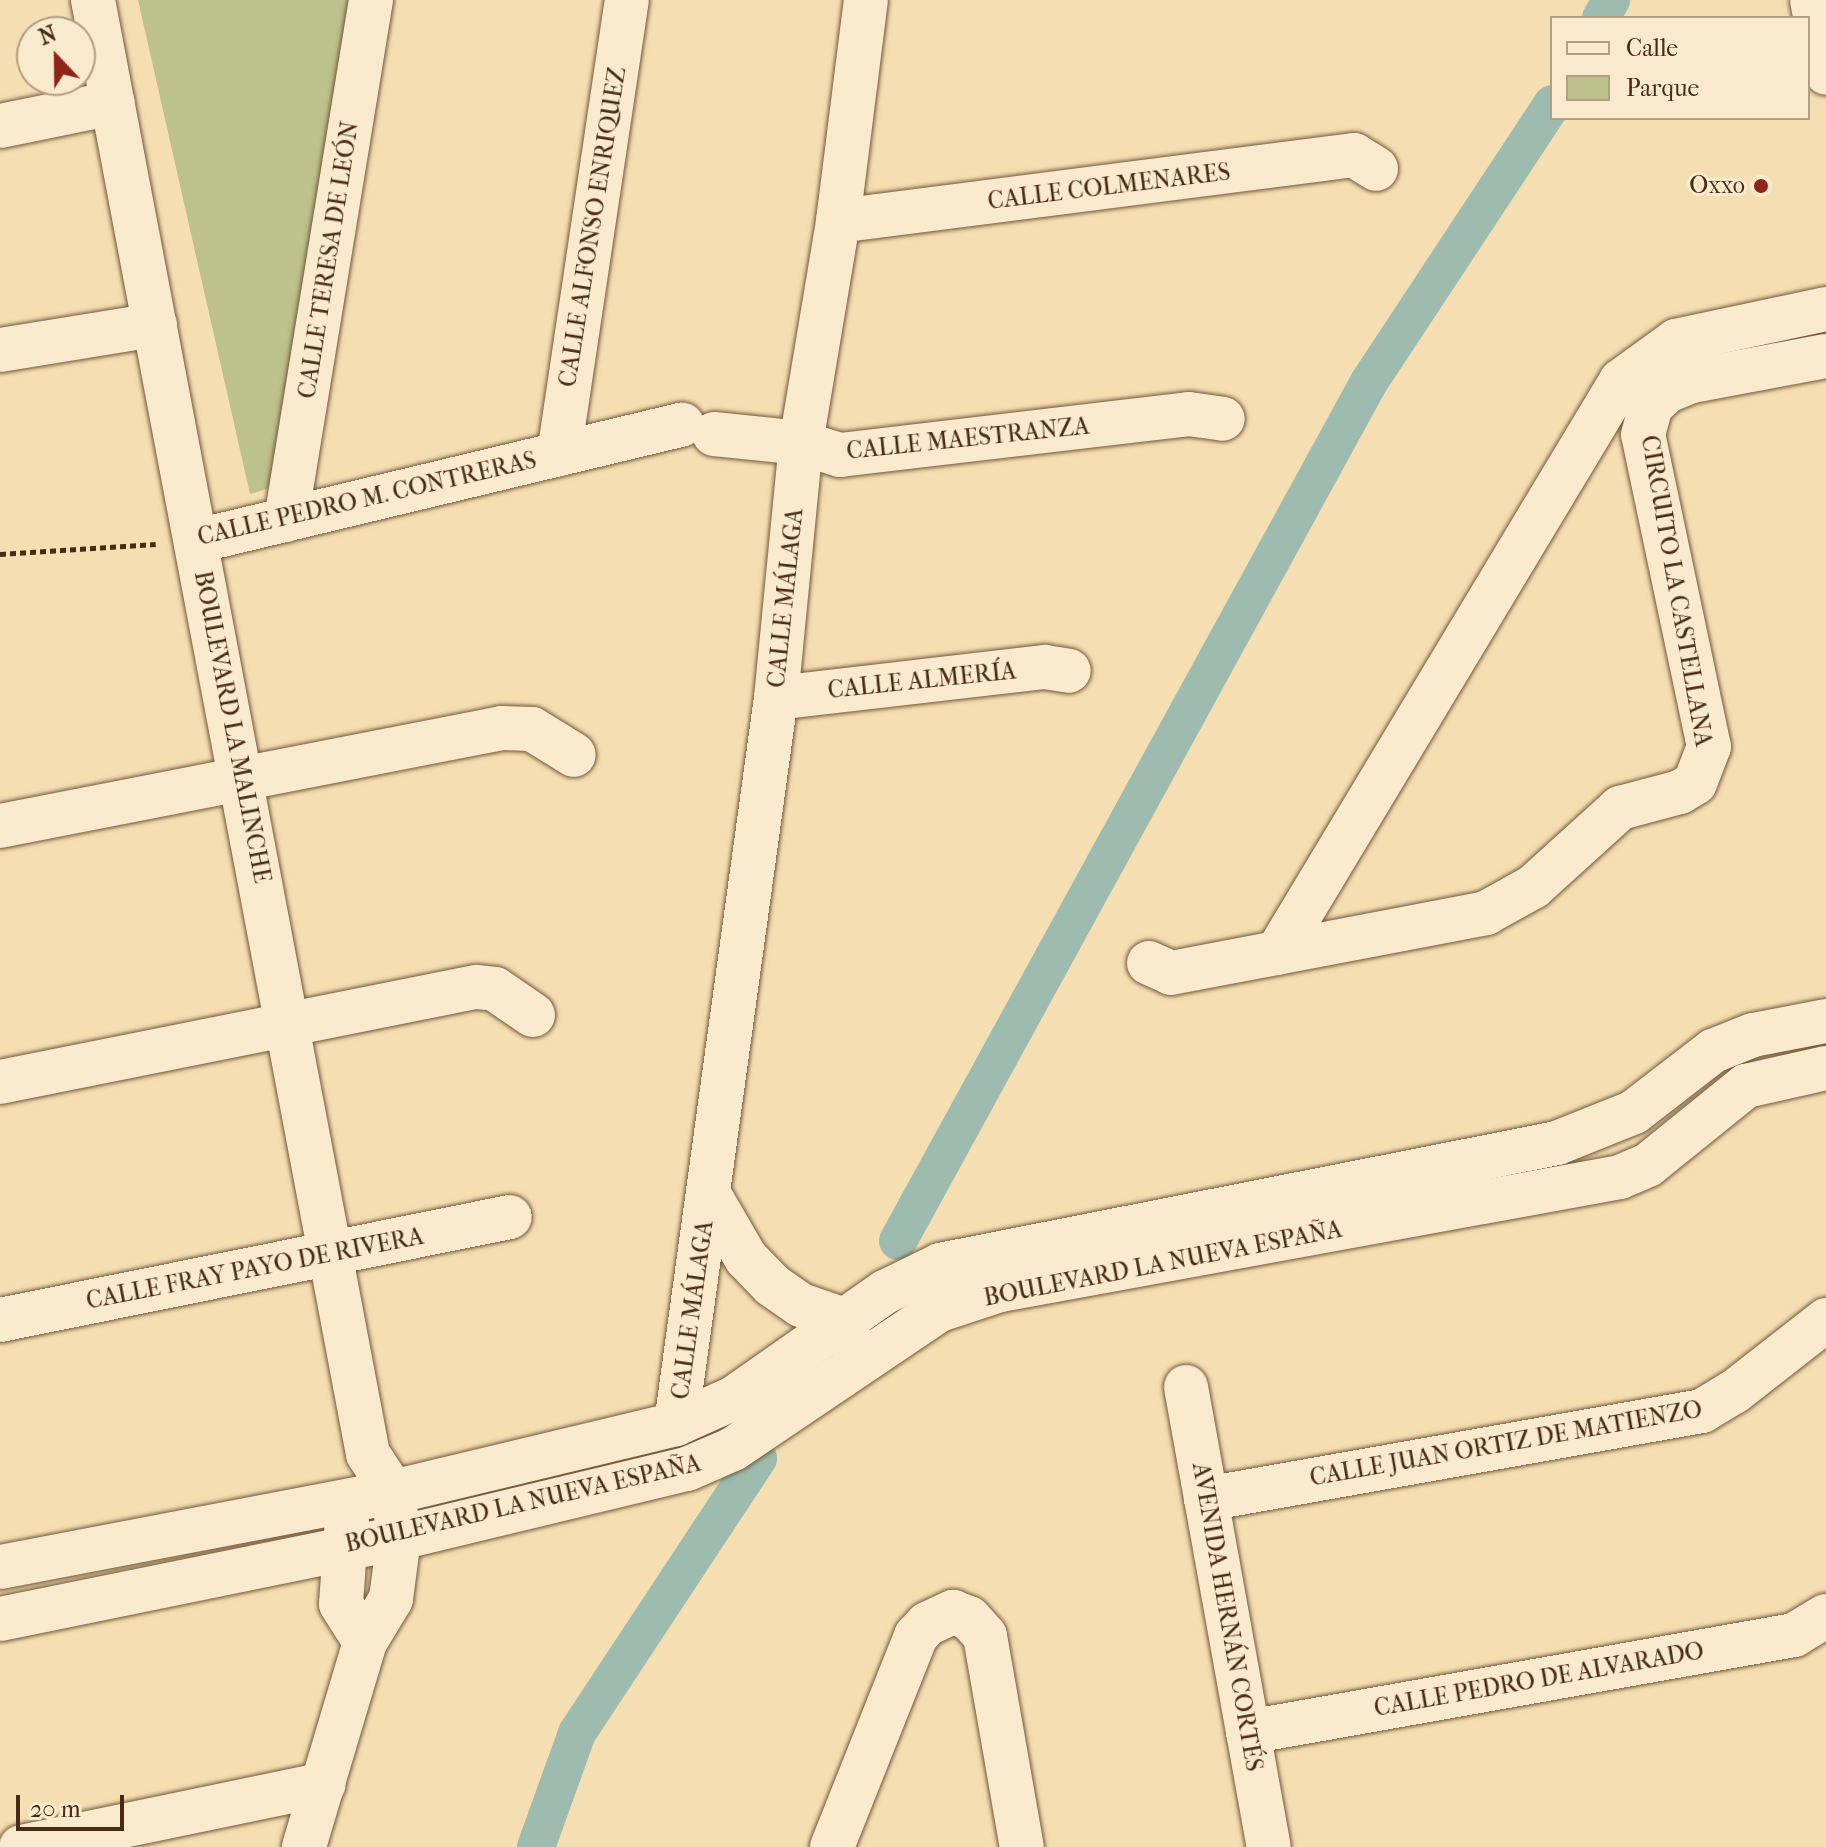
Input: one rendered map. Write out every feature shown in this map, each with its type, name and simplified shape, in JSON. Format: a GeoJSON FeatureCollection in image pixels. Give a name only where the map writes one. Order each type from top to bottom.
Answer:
{"type":"FeatureCollection","features":[{"type":"Feature","properties":{"kind":"street","name":"BOULEVARD LA MALINCHE"},"geometry":{"type":"LineString","coordinates":[[93,0],[290,1026],[368,1454],[393,1492]]}},
{"type":"Feature","properties":{"kind":"street","name":"CALLE TERESA DE LEÓN"},"geometry":{"type":"LineString","coordinates":[[286,520],[371,0]]}},
{"type":"Feature","properties":{"kind":"street","name":"CALLE ALFONSO ENRIQUEZ"},"geometry":{"type":"LineString","coordinates":[[559,454],[627,0]]}},
{"type":"Feature","properties":{"kind":"street","name":"CALLE MÁLAGA"},"geometry":{"type":"LineString","coordinates":[[676,1424],[710,1196],[776,698],[801,443],[838,221],[866,0]]}},
{"type":"Feature","properties":{"kind":"street"},"geometry":{"type":"LineString","coordinates":[[1812,0],[1826,73]]}},
{"type":"Feature","properties":{"kind":"street"},"geometry":{"type":"LineString","coordinates":[[0,126],[113,103]]}},
{"type":"Feature","properties":{"kind":"street","name":"CALLE COLMENARES"},"geometry":{"type":"LineString","coordinates":[[838,221],[1354,155],[1376,169]]}},
{"type":"Feature","properties":{"kind":"street","name":"CIRCUITO LA CASTELLANA"},"geometry":{"type":"LineString","coordinates":[[1277,953],[1636,394],[1676,341],[1826,309]]}},
{"type":"Feature","properties":{"kind":"street"},"geometry":{"type":"LineString","coordinates":[[0,350],[155,325]]}},
{"type":"Feature","properties":{"kind":"street","name":"CIRCUITO LA CASTELLANA"},"geometry":{"type":"LineString","coordinates":[[1636,394],[1667,391],[1692,381],[1826,356]]}},
{"type":"Feature","properties":{"kind":"street","name":"CIRCUITO LA CASTELLANA"},"geometry":{"type":"LineString","coordinates":[[1149,963],[1171,973],[1486,913],[1533,887],[1620,808],[1680,792],[1695,783],[1709,747],[1636,394]]}},
{"type":"Feature","properties":{"kind":"street","name":"CALLE MAESTRANZA"},"geometry":{"type":"LineString","coordinates":[[698,429],[801,443],[840,455],[1189,414],[1223,419]]}},
{"type":"Feature","properties":{"kind":"street","name":"CALLE PEDRO M. CONTRERAS"},"geometry":{"type":"LineString","coordinates":[[197,541],[559,454],[698,429]]}},
{"type":"Feature","properties":{"kind":"street","name":"CALLE ALMERÍA"},"geometry":{"type":"LineString","coordinates":[[776,698],[1045,667],[1069,671]]}},
{"type":"Feature","properties":{"kind":"street"},"geometry":{"type":"LineString","coordinates":[[0,826],[502,728],[532,729],[574,755]]}},
{"type":"Feature","properties":{"kind":"street"},"geometry":{"type":"LineString","coordinates":[[0,1082],[477,987],[495,989],[533,1015]]}},
{"type":"Feature","properties":{"kind":"street","name":"BOULEVARD LA NUEVA ESPAÑA"},"geometry":{"type":"LineString","coordinates":[[0,1567],[393,1492],[676,1424],[734,1398],[844,1320],[940,1265],[1557,1143],[1634,1112],[1713,1051],[1753,1035],[1826,1021]]}},
{"type":"Feature","properties":{"kind":"street","name":"BOULEVARD LA NUEVA ESPAÑA"},"geometry":{"type":"LineString","coordinates":[[0,1619],[342,1547],[399,1538],[687,1469],[733,1449],[856,1362],[939,1310],[1000,1290],[1620,1177],[1648,1165],[1746,1086],[1826,1068]]}},
{"type":"Feature","properties":{"kind":"street","name":"CALLE MÁLAGA"},"geometry":{"type":"LineString","coordinates":[[710,1196],[746,1258],[772,1285],[801,1305],[844,1320]]}},
{"type":"Feature","properties":{"kind":"street","name":"CALLE FRAY PAYO DE RIVERA"},"geometry":{"type":"LineString","coordinates":[[0,1320],[510,1217]]}},
{"type":"Feature","properties":{"kind":"street"},"geometry":{"type":"LineString","coordinates":[[844,1320],[856,1362]]}},
{"type":"Feature","properties":{"kind":"street","name":"CALLE JUAN ORTIZ DE MATIENZO"},"geometry":{"type":"LineString","coordinates":[[1206,1499],[1702,1411],[1734,1392],[1826,1320]]}},
{"type":"Feature","properties":{"kind":"street","name":"AVENIDA HERNÁN CORTÉS"},"geometry":{"type":"LineString","coordinates":[[1186,1387],[1269,1847]]}},
{"type":"Feature","properties":{"kind":"street"},"geometry":{"type":"LineString","coordinates":[[365,1642],[341,1604],[342,1547],[350,1499],[368,1454]]}},
{"type":"Feature","properties":{"kind":"street"},"geometry":{"type":"LineString","coordinates":[[304,1847],[365,1642],[391,1599],[399,1538],[393,1492]]}},
{"type":"Feature","properties":{"kind":"street"},"geometry":{"type":"LineString","coordinates":[[832,1847],[916,1636],[927,1624],[953,1612],[969,1618],[985,1636],[1022,1847]]}},
{"type":"Feature","properties":{"kind":"street","name":"CALLE PEDRO DE ALVARADO"},"geometry":{"type":"LineString","coordinates":[[1248,1732],[1794,1635],[1826,1616]]}},
{"type":"Feature","properties":{"kind":"street"},"geometry":{"type":"LineString","coordinates":[[21,1847],[324,1784]]}},
{"type":"Feature","properties":{"kind":"path","name":"CALLE PEDRO M. CONTRERAS"},"geometry":{"type":"LineString","coordinates":[[0,554],[197,541]]}},
{"type":"Feature","properties":{"kind":"green space"},"geometry":{"type":"Polygon","coordinates":[[[138,0],[351,0],[277,486],[250,494],[138,0]]]}},
{"type":"Feature","properties":{"kind":"waterway"},"geometry":{"type":"LineString","coordinates":[[1602,16],[1611,0]]}},
{"type":"Feature","properties":{"kind":"waterway"},"geometry":{"type":"LineString","coordinates":[[898,1241],[1369,382],[1550,107]]}},
{"type":"Feature","properties":{"kind":"waterway"},"geometry":{"type":"LineString","coordinates":[[536,1847],[577,1733],[758,1458]]}},
{"type":"Feature","properties":{"kind":"place","name":"Oxxo"},"geometry":{"type":"Point","coordinates":[1761,186]}}]}
